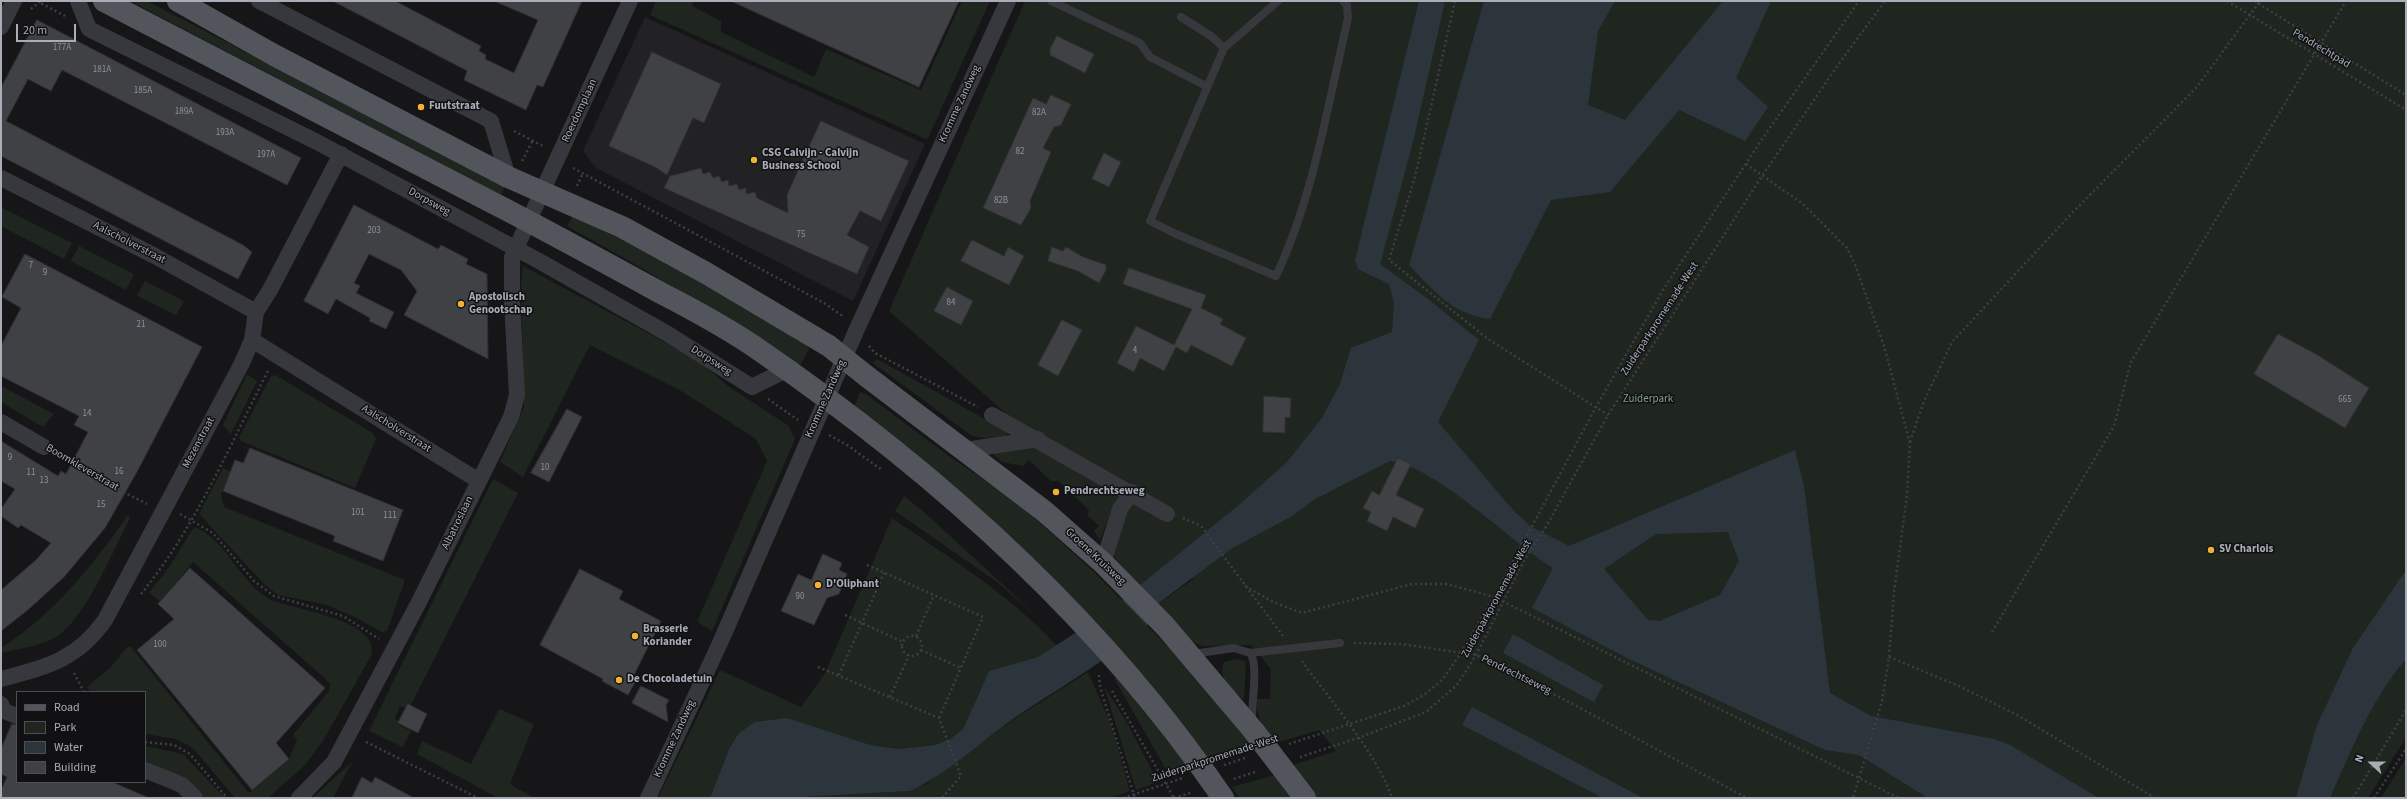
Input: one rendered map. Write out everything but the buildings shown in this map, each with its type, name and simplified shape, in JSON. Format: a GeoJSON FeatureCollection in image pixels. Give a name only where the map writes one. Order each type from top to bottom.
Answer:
{"type":"FeatureCollection","features":[{"type":"Feature","properties":{"kind":"main road"},"geometry":{"type":"LineString","coordinates":[[104,1],[527,220],[732,333],[848,414],[965,511],[1080,623],[1124,669],[1206,771],[1223,798]]}},
{"type":"Feature","properties":{"kind":"main road"},"geometry":{"type":"LineString","coordinates":[[178,1],[274,55],[508,177],[622,227],[706,273],[844,357]]}},
{"type":"Feature","properties":{"kind":"main road","name":"Groene Kruisweg"},"geometry":{"type":"LineString","coordinates":[[844,357],[865,375],[1044,511],[1103,563],[1166,626],[1253,730],[1267,751],[1305,798]]}},
{"type":"Feature","properties":{"kind":"street"},"geometry":{"type":"LineString","coordinates":[[1,27],[14,1]]}},
{"type":"Feature","properties":{"kind":"street","name":"Dorpsweg"},"geometry":{"type":"LineString","coordinates":[[78,1],[89,29],[341,154],[668,334],[752,387]]}},
{"type":"Feature","properties":{"kind":"street"},"geometry":{"type":"LineString","coordinates":[[259,1],[492,121],[508,177]]}},
{"type":"Feature","properties":{"kind":"street","name":"Roerdomplaan"},"geometry":{"type":"LineString","coordinates":[[527,220],[558,157],[630,1]]}},
{"type":"Feature","properties":{"kind":"street","name":"Kromme Zandweg"},"geometry":{"type":"LineString","coordinates":[[648,798],[720,643],[844,357],[1008,1]]}},
{"type":"Feature","properties":{"kind":"street","name":"Mezenstraat"},"geometry":{"type":"LineString","coordinates":[[1,679],[34,670],[66,658],[90,639],[105,620],[252,340],[256,312],[270,290],[341,154]]}},
{"type":"Feature","properties":{"kind":"street","name":"Aalscholverstraat"},"geometry":{"type":"LineString","coordinates":[[1,178],[153,255],[256,312]]}},
{"type":"Feature","properties":{"kind":"street","name":"Albatroslaan"},"geometry":{"type":"LineString","coordinates":[[299,798],[334,762],[350,734],[395,649],[516,405],[512,257],[527,220]]}},
{"type":"Feature","properties":{"kind":"street","name":"Aalscholverstraat"},"geometry":{"type":"LineString","coordinates":[[252,340],[479,481]]}},
{"type":"Feature","properties":{"kind":"street"},"geometry":{"type":"LineString","coordinates":[[752,387],[786,370]]}},
{"type":"Feature","properties":{"kind":"street"},"geometry":{"type":"LineString","coordinates":[[992,414],[1132,492],[1167,514]]}},
{"type":"Feature","properties":{"kind":"street","name":"Boomkleverstraat"},"geometry":{"type":"LineString","coordinates":[[1,422],[44,447]]}},
{"type":"Feature","properties":{"kind":"street"},"geometry":{"type":"LineString","coordinates":[[965,450],[1038,439]]}},
{"type":"Feature","properties":{"kind":"street"},"geometry":{"type":"LineString","coordinates":[[1103,563],[1120,509],[1132,492]]}},
{"type":"Feature","properties":{"kind":"street"},"geometry":{"type":"LineString","coordinates":[[1,704],[4,710],[16,716]]}},
{"type":"Feature","properties":{"kind":"street"},"geometry":{"type":"LineString","coordinates":[[146,770],[182,785],[195,798]]}},
{"type":"Feature","properties":{"kind":"lane"},"geometry":{"type":"LineString","coordinates":[[1052,1],[1140,43],[1150,58],[1206,86]]}},
{"type":"Feature","properties":{"kind":"lane"},"geometry":{"type":"LineString","coordinates":[[1278,1],[1224,48],[1206,86],[1150,221],[1176,234],[1276,276],[1290,247],[1310,181],[1348,18],[1346,5],[1343,1]]}},
{"type":"Feature","properties":{"kind":"lane"},"geometry":{"type":"LineString","coordinates":[[1181,17],[1211,36],[1224,48]]}},
{"type":"Feature","properties":{"kind":"lane"},"geometry":{"type":"LineString","coordinates":[[1189,654],[1234,648],[1250,653],[1340,643]]}},
{"type":"Feature","properties":{"kind":"lane"},"geometry":{"type":"LineString","coordinates":[[1250,653],[1254,664],[1251,708],[1253,730]]}},
{"type":"Feature","properties":{"kind":"path"},"geometry":{"type":"LineString","coordinates":[[1454,1],[1415,177],[1389,260],[1488,339],[1608,414]]}},
{"type":"Feature","properties":{"kind":"path","name":"Zuiderparkpromemade-West"},"geometry":{"type":"LineString","coordinates":[[1123,798],[1135,796],[1166,784],[1404,706],[1424,695],[1442,680],[1461,653],[1494,597],[1537,520],[1596,407],[1663,290],[1746,164],[1859,1]]}},
{"type":"Feature","properties":{"kind":"path","name":"Zuiderparkpromemade-West"},"geometry":{"type":"LineString","coordinates":[[1392,798],[1387,783],[1358,738],[1426,712],[1457,685],[1476,656],[1503,600],[1526,558],[1546,527],[1608,414],[1762,176],[1840,62],[1885,1]]}},
{"type":"Feature","properties":{"kind":"path","name":"Pendrechtpad"},"geometry":{"type":"LineString","coordinates":[[2227,1],[2406,110]]}},
{"type":"Feature","properties":{"kind":"path","name":"Pendrechtpad"},"geometry":{"type":"LineString","coordinates":[[2254,1],[2259,2],[2320,43],[2406,95]]}},
{"type":"Feature","properties":{"kind":"path"},"geometry":{"type":"LineString","coordinates":[[1992,632],[2114,426],[2131,362],[2346,1]]}},
{"type":"Feature","properties":{"kind":"path"},"geometry":{"type":"LineString","coordinates":[[1853,798],[1882,701],[1889,657],[1907,495],[1910,443],[1924,401],[1952,342],[2068,217],[2196,88],[2251,16],[2259,2]]}},
{"type":"Feature","properties":{"kind":"path"},"geometry":{"type":"LineString","coordinates":[[492,121],[535,141],[576,169],[824,303],[842,315]]}},
{"type":"Feature","properties":{"kind":"path"},"geometry":{"type":"LineString","coordinates":[[1746,164],[1803,204],[1847,248],[1856,267],[1884,346],[1910,443]]}},
{"type":"Feature","properties":{"kind":"path"},"geometry":{"type":"LineString","coordinates":[[875,353],[992,414]]}},
{"type":"Feature","properties":{"kind":"path"},"geometry":{"type":"LineString","coordinates":[[139,597],[163,566],[192,520],[276,355]]}},
{"type":"Feature","properties":{"kind":"path"},"geometry":{"type":"LineString","coordinates":[[752,387],[796,419]]}},
{"type":"Feature","properties":{"kind":"path"},"geometry":{"type":"LineString","coordinates":[[813,429],[847,444],[885,472]]}},
{"type":"Feature","properties":{"kind":"path","name":"Boomkleverstraat"},"geometry":{"type":"LineString","coordinates":[[44,447],[100,480],[164,510],[192,520],[213,533],[254,581],[274,596],[343,616],[395,649]]}},
{"type":"Feature","properties":{"kind":"path"},"geometry":{"type":"LineString","coordinates":[[1201,526],[1227,560]]}},
{"type":"Feature","properties":{"kind":"path"},"geometry":{"type":"LineString","coordinates":[[867,565],[984,618],[939,718]]}},
{"type":"Feature","properties":{"kind":"path"},"geometry":{"type":"LineString","coordinates":[[838,675],[884,573]]}},
{"type":"Feature","properties":{"kind":"path"},"geometry":{"type":"LineString","coordinates":[[1245,586],[1272,602],[1302,613],[1412,584],[1447,584],[1494,597],[1503,600],[1899,798]]}},
{"type":"Feature","properties":{"kind":"path"},"geometry":{"type":"LineString","coordinates":[[916,636],[934,595]]}},
{"type":"Feature","properties":{"kind":"path"},"geometry":{"type":"LineString","coordinates":[[845,615],[903,642]]}},
{"type":"Feature","properties":{"kind":"path"},"geometry":{"type":"LineString","coordinates":[[909,655],[903,649],[903,642],[906,638],[916,636]]}},
{"type":"Feature","properties":{"kind":"path"},"geometry":{"type":"LineString","coordinates":[[909,655],[917,654],[921,650],[922,644],[916,636]]}},
{"type":"Feature","properties":{"kind":"path","name":"Pendrechtseweg"},"geometry":{"type":"LineString","coordinates":[[1340,643],[1401,644],[1476,656],[1569,702],[1747,798]]}},
{"type":"Feature","properties":{"kind":"path"},"geometry":{"type":"LineString","coordinates":[[921,650],[961,668]]}},
{"type":"Feature","properties":{"kind":"path"},"geometry":{"type":"LineString","coordinates":[[890,697],[909,655]]}},
{"type":"Feature","properties":{"kind":"path"},"geometry":{"type":"LineString","coordinates":[[1889,657],[1959,686],[2019,716],[2155,798]]}},
{"type":"Feature","properties":{"kind":"path"},"geometry":{"type":"LineString","coordinates":[[66,658],[83,691]]}},
{"type":"Feature","properties":{"kind":"path"},"geometry":{"type":"LineString","coordinates":[[818,667],[939,718],[961,776],[942,798]]}},
{"type":"Feature","properties":{"kind":"path"},"geometry":{"type":"LineString","coordinates":[[1103,675],[1099,668],[1100,687],[1135,796]]}},
{"type":"Feature","properties":{"kind":"path"},"geometry":{"type":"LineString","coordinates":[[1111,689],[1174,798]]}},
{"type":"Feature","properties":{"kind":"path"},"geometry":{"type":"LineString","coordinates":[[2353,798],[2406,710]]}},
{"type":"Feature","properties":{"kind":"path"},"geometry":{"type":"LineString","coordinates":[[350,734],[478,798]]}},
{"type":"Feature","properties":{"kind":"path"},"geometry":{"type":"LineString","coordinates":[[146,742],[174,745],[190,754],[227,798]]}},
{"type":"Feature","properties":{"kind":"path"},"geometry":{"type":"LineString","coordinates":[[2374,798],[2406,748]]}},
{"type":"Feature","properties":{"kind":"shaded area","name":"CSG Calvijn - Calvijn Business School"},"geometry":{"type":"Polygon","coordinates":[[[645,17],[925,144],[853,301],[596,168],[583,151],[645,17]]]}},
{"type":"Feature","properties":{"kind":"green space"},"geometry":{"type":"Polygon","coordinates":[[[130,1],[147,1],[505,186],[501,195],[130,1]]]}},
{"type":"Feature","properties":{"kind":"green space"},"geometry":{"type":"Polygon","coordinates":[[[656,1],[694,1],[692,6],[721,21],[721,32],[814,77],[826,49],[921,90],[962,1],[990,1],[929,136],[926,139],[650,15],[656,1]]]}},
{"type":"Feature","properties":{"kind":"green space","name":"Zuiderpark"},"geometry":{"type":"Polygon","coordinates":[[[1025,1],[2406,1],[2406,738],[2368,798],[1316,798],[1293,765],[1336,751],[1319,730],[1276,743],[1267,733],[1259,718],[1257,699],[1270,699],[1271,669],[1251,645],[1203,646],[1192,642],[1156,605],[1195,578],[1138,587],[1120,567],[1113,551],[1113,506],[1100,540],[1094,531],[1099,526],[1087,515],[1089,510],[1058,481],[1051,481],[1029,460],[1023,466],[1002,462],[991,452],[1034,446],[1057,458],[889,311],[1025,1]]]}},
{"type":"Feature","properties":{"kind":"green space"},"geometry":{"type":"Polygon","coordinates":[[[1,207],[72,243],[64,259],[1,226],[1,207]]]}},
{"type":"Feature","properties":{"kind":"green space"},"geometry":{"type":"Polygon","coordinates":[[[573,215],[697,278],[808,344],[809,349],[801,364],[797,365],[684,293],[567,226],[573,215]]]}},
{"type":"Feature","properties":{"kind":"green space"},"geometry":{"type":"Polygon","coordinates":[[[79,246],[134,274],[126,290],[71,261],[79,246]]]}},
{"type":"Feature","properties":{"kind":"green space"},"geometry":{"type":"Polygon","coordinates":[[[523,266],[698,360],[728,386],[789,426],[795,439],[712,631],[697,622],[767,461],[756,439],[683,392],[590,345],[523,477],[500,462],[524,407],[521,282],[523,266]]]}},
{"type":"Feature","properties":{"kind":"green space"},"geometry":{"type":"Polygon","coordinates":[[[145,281],[184,301],[176,315],[137,296],[145,281]]]}},
{"type":"Feature","properties":{"kind":"green space"},"geometry":{"type":"Polygon","coordinates":[[[877,359],[1008,432],[1006,436],[986,438],[972,436],[873,363],[877,359]]]}},
{"type":"Feature","properties":{"kind":"green space"},"geometry":{"type":"Polygon","coordinates":[[[247,374],[257,381],[231,434],[223,425],[247,374]]]}},
{"type":"Feature","properties":{"kind":"green space"},"geometry":{"type":"Polygon","coordinates":[[[275,375],[373,433],[376,439],[355,488],[241,441],[239,438],[271,376],[275,375]]]}},
{"type":"Feature","properties":{"kind":"green space"},"geometry":{"type":"Polygon","coordinates":[[[1,386],[54,414],[43,427],[1,402],[1,386]]]}},
{"type":"Feature","properties":{"kind":"green space"},"geometry":{"type":"Polygon","coordinates":[[[860,392],[867,395],[949,456],[1018,503],[1093,571],[1202,681],[1254,750],[1213,764],[1119,648],[1080,606],[854,407],[860,392]]]}},
{"type":"Feature","properties":{"kind":"green space"},"geometry":{"type":"Polygon","coordinates":[[[223,468],[231,472],[221,495],[224,507],[405,580],[387,631],[382,632],[357,618],[327,605],[278,595],[264,584],[199,514],[223,468]]]}},
{"type":"Feature","properties":{"kind":"green space"},"geometry":{"type":"Polygon","coordinates":[[[493,479],[518,493],[409,709],[400,706],[395,719],[401,722],[399,725],[411,731],[403,747],[369,731],[493,479]]]}},
{"type":"Feature","properties":{"kind":"green space"},"geometry":{"type":"Polygon","coordinates":[[[904,496],[923,511],[1038,617],[997,582],[895,511],[904,496]]]}},
{"type":"Feature","properties":{"kind":"green space"},"geometry":{"type":"Polygon","coordinates":[[[128,515],[130,518],[98,583],[78,616],[67,628],[56,637],[43,643],[1,653],[1,648],[38,620],[71,588],[101,552],[128,515]]]}},
{"type":"Feature","properties":{"kind":"green space"},"geometry":{"type":"Polygon","coordinates":[[[892,518],[957,562],[999,593],[1039,627],[1057,646],[1038,657],[989,671],[963,729],[950,739],[935,745],[899,749],[870,745],[729,749],[710,798],[658,798],[720,670],[801,707],[825,673],[892,518]]]}},
{"type":"Feature","properties":{"kind":"green space"},"geometry":{"type":"Polygon","coordinates":[[[194,527],[206,533],[216,541],[242,574],[262,594],[274,601],[334,618],[350,625],[362,633],[370,642],[372,654],[323,741],[305,765],[268,798],[235,798],[193,748],[176,739],[146,734],[146,691],[89,691],[87,687],[111,667],[127,647],[131,647],[249,793],[289,759],[297,740],[293,735],[329,691],[330,683],[193,562],[160,601],[149,593],[170,566],[194,527]]]}},
{"type":"Feature","properties":{"kind":"green space"},"geometry":{"type":"Polygon","coordinates":[[[1237,659],[1246,662],[1244,698],[1242,699],[1230,687],[1222,673],[1224,662],[1237,659]]]}},
{"type":"Feature","properties":{"kind":"green space"},"geometry":{"type":"Polygon","coordinates":[[[1088,672],[1111,724],[1130,791],[1109,798],[783,798],[910,791],[927,783],[1011,721],[1088,672]]]}},
{"type":"Feature","properties":{"kind":"green space"},"geometry":{"type":"Polygon","coordinates":[[[1114,678],[1118,678],[1187,762],[1187,768],[1168,773],[1114,678]]]}},
{"type":"Feature","properties":{"kind":"green space"},"geometry":{"type":"Polygon","coordinates":[[[1104,686],[1126,721],[1158,782],[1136,790],[1104,686]]]}},
{"type":"Feature","properties":{"kind":"green space"},"geometry":{"type":"Polygon","coordinates":[[[499,709],[534,724],[510,784],[534,798],[498,798],[417,754],[422,741],[471,764],[499,709]]]}},
{"type":"Feature","properties":{"kind":"green space"},"geometry":{"type":"Polygon","coordinates":[[[146,746],[183,754],[225,798],[203,798],[183,779],[146,762],[146,746]]]}},
{"type":"Feature","properties":{"kind":"green space"},"geometry":{"type":"Polygon","coordinates":[[[2406,758],[2406,798],[2381,798],[2406,758]]]}},
{"type":"Feature","properties":{"kind":"green space"},"geometry":{"type":"Polygon","coordinates":[[[352,762],[333,798],[312,798],[352,762]]]}},
{"type":"Feature","properties":{"kind":"green space"},"geometry":{"type":"Polygon","coordinates":[[[1275,775],[1291,798],[1240,798],[1232,787],[1275,775]]]}},
{"type":"Feature","properties":{"kind":"water"},"geometry":{"type":"Polygon","coordinates":[[[1419,1],[1445,1],[1413,142],[1380,264],[1428,299],[1479,340],[1438,422],[1513,510],[1530,526],[1569,546],[1795,450],[1804,486],[1830,693],[1871,716],[1994,739],[2010,745],[2099,798],[1928,798],[1859,755],[1825,750],[1631,660],[1532,608],[1553,568],[1451,490],[1429,476],[1408,466],[1390,461],[1315,499],[1292,516],[1231,549],[1156,605],[1147,626],[1122,600],[1240,504],[1287,462],[1322,418],[1340,384],[1351,348],[1392,332],[1394,303],[1389,284],[1358,269],[1355,260],[1419,1]],[[1728,532],[1656,534],[1604,569],[1648,620],[1660,621],[1720,595],[1739,561],[1728,532]]]}},
{"type":"Feature","properties":{"kind":"water"},"geometry":{"type":"Polygon","coordinates":[[[1484,1],[1615,1],[1598,31],[1588,105],[1625,120],[1723,1],[1771,1],[1736,78],[1768,107],[1745,141],[1679,110],[1610,192],[1551,200],[1490,319],[1477,317],[1454,307],[1435,292],[1409,265],[1484,1]]]}},
{"type":"Feature","properties":{"kind":"water"},"geometry":{"type":"Polygon","coordinates":[[[2406,570],[2406,659],[2383,691],[2363,726],[2330,798],[2296,798],[2317,725],[2353,648],[2406,570]]]}},
{"type":"Feature","properties":{"kind":"water"},"geometry":{"type":"Polygon","coordinates":[[[1094,621],[1119,648],[1010,721],[949,768],[910,791],[783,798],[710,798],[729,749],[739,733],[755,722],[787,718],[870,745],[899,749],[935,745],[950,739],[963,729],[989,671],[1038,657],[1094,621]]]}},
{"type":"Feature","properties":{"kind":"water"},"geometry":{"type":"Polygon","coordinates":[[[1513,634],[1603,685],[1594,702],[1503,653],[1513,634]]]}},
{"type":"Feature","properties":{"kind":"water"},"geometry":{"type":"Polygon","coordinates":[[[1472,707],[1643,798],[1603,798],[1462,725],[1472,707]]]}},
{"type":"Feature","properties":{"kind":"place","name":"Fuutstraat"},"geometry":{"type":"Point","coordinates":[421,107]}},
{"type":"Feature","properties":{"kind":"place","name":"CSG Calvijn - Calvijn Business School"},"geometry":{"type":"Point","coordinates":[754,160]}},
{"type":"Feature","properties":{"kind":"place","name":"Apostolisch Genootschap"},"geometry":{"type":"Point","coordinates":[461,304]}},
{"type":"Feature","properties":{"kind":"place","name":"Pendrechtseweg"},"geometry":{"type":"Point","coordinates":[1056,492]}},
{"type":"Feature","properties":{"kind":"place","name":"SV Charlois"},"geometry":{"type":"Point","coordinates":[2211,550]}},
{"type":"Feature","properties":{"kind":"place","name":"D'Oliphant"},"geometry":{"type":"Point","coordinates":[818,585]}},
{"type":"Feature","properties":{"kind":"place","name":"Brasserie Koriander"},"geometry":{"type":"Point","coordinates":[635,636]}},
{"type":"Feature","properties":{"kind":"place","name":"De Chocoladetuin"},"geometry":{"type":"Point","coordinates":[619,680]}}]}
